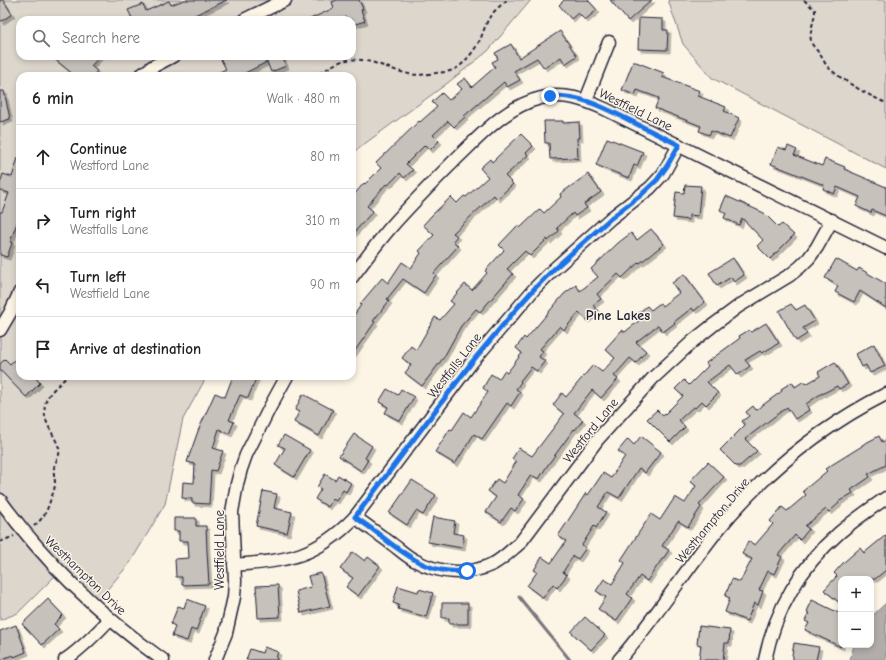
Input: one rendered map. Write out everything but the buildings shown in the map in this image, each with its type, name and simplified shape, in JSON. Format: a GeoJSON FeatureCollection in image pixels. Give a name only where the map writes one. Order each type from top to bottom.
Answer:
{"type":"FeatureCollection","features":[{"type":"Feature","properties":{"kind":"street"},"geometry":{"type":"LineString","coordinates":[[252,16],[285,0]]}},
{"type":"Feature","properties":{"kind":"street"},"geometry":{"type":"LineString","coordinates":[[586,100],[608,42]]}},
{"type":"Feature","properties":{"kind":"street"},"geometry":{"type":"LineString","coordinates":[[145,72],[165,60]]}},
{"type":"Feature","properties":{"kind":"street","name":"Westfield Lane"},"geometry":{"type":"LineString","coordinates":[[356,272],[391,227],[413,203],[491,126],[522,105],[541,98],[559,96],[586,100],[832,220],[886,248]]}},
{"type":"Feature","properties":{"kind":"street","name":"Westfalls Lane"},"geometry":{"type":"LineString","coordinates":[[234,565],[282,560],[296,556],[312,550],[344,529],[355,517],[472,362],[531,293],[554,269],[611,218],[650,188],[662,174],[679,145]]}},
{"type":"Feature","properties":{"kind":"street","name":"Westford Lane"},"geometry":{"type":"LineString","coordinates":[[355,517],[414,560],[426,566],[454,572],[481,569],[494,563],[520,543],[598,439],[653,378],[716,322],[790,275],[800,267],[818,247],[832,220]]}},
{"type":"Feature","properties":{"kind":"street"},"geometry":{"type":"LineString","coordinates":[[0,330],[16,301]]}},
{"type":"Feature","properties":{"kind":"street","name":"Westfield Lane"},"geometry":{"type":"LineString","coordinates":[[215,660],[226,633],[234,597],[235,581],[232,512],[237,484],[246,455],[285,380]]}},
{"type":"Feature","properties":{"kind":"street","name":"Westhampton Drive"},"geometry":{"type":"LineString","coordinates":[[619,660],[717,531],[761,484],[799,449],[823,431],[849,414],[886,394]]}},
{"type":"Feature","properties":{"kind":"street"},"geometry":{"type":"LineString","coordinates":[[765,660],[777,618],[802,573],[822,549],[839,533],[886,498]]}},
{"type":"Feature","properties":{"kind":"street","name":"Westhampton Drive"},"geometry":{"type":"LineString","coordinates":[[0,500],[23,531],[64,576],[110,619],[163,660]]}},
{"type":"Feature","properties":{"kind":"street"},"geometry":{"type":"LineString","coordinates":[[66,660],[110,619]]}},
{"type":"Feature","properties":{"kind":"path"},"geometry":{"type":"LineString","coordinates":[[321,72],[340,62],[351,60],[366,61],[418,75],[447,72],[457,68],[476,47],[488,20],[507,0]]}},
{"type":"Feature","properties":{"kind":"path"},"geometry":{"type":"LineString","coordinates":[[804,0],[815,10],[811,40],[827,66],[851,84],[886,103]]}},
{"type":"Feature","properties":{"kind":"path"},"geometry":{"type":"LineString","coordinates":[[0,542],[30,529],[46,514],[55,482],[54,467],[60,451],[49,429],[45,404],[50,394],[63,380]]}},
{"type":"Feature","properties":{"kind":"shaded area"},"geometry":{"type":"Polygon","coordinates":[[[0,0],[531,0],[488,51],[445,85],[356,150],[356,72],[16,72],[16,380],[205,380],[183,419],[165,504],[130,563],[98,600],[64,567],[18,613],[0,620],[0,0]]]}},
{"type":"Feature","properties":{"kind":"shaded area"},"geometry":{"type":"Polygon","coordinates":[[[668,0],[886,0],[886,169],[712,78],[683,44],[668,0]]]}},
{"type":"Feature","properties":{"kind":"shaded area"},"geometry":{"type":"Polygon","coordinates":[[[886,603],[886,660],[850,660],[853,648],[874,648],[874,614],[886,603]]]}},
{"type":"Feature","properties":{"kind":"waterway"},"geometry":{"type":"LineString","coordinates":[[519,597],[570,660]]}},
{"type":"Feature","properties":{"kind":"district","name":"Pine Lakes"},"geometry":{"type":"Point","coordinates":[618,315]}},
{"type":"Feature","properties":{"kind":"route"},"geometry":{"type":"LineString","coordinates":[[467,571],[454,572],[426,566],[414,560],[355,517],[472,362],[518,307],[554,269],[611,218],[650,188],[667,166],[679,145],[586,100],[550,96]]}}]}
